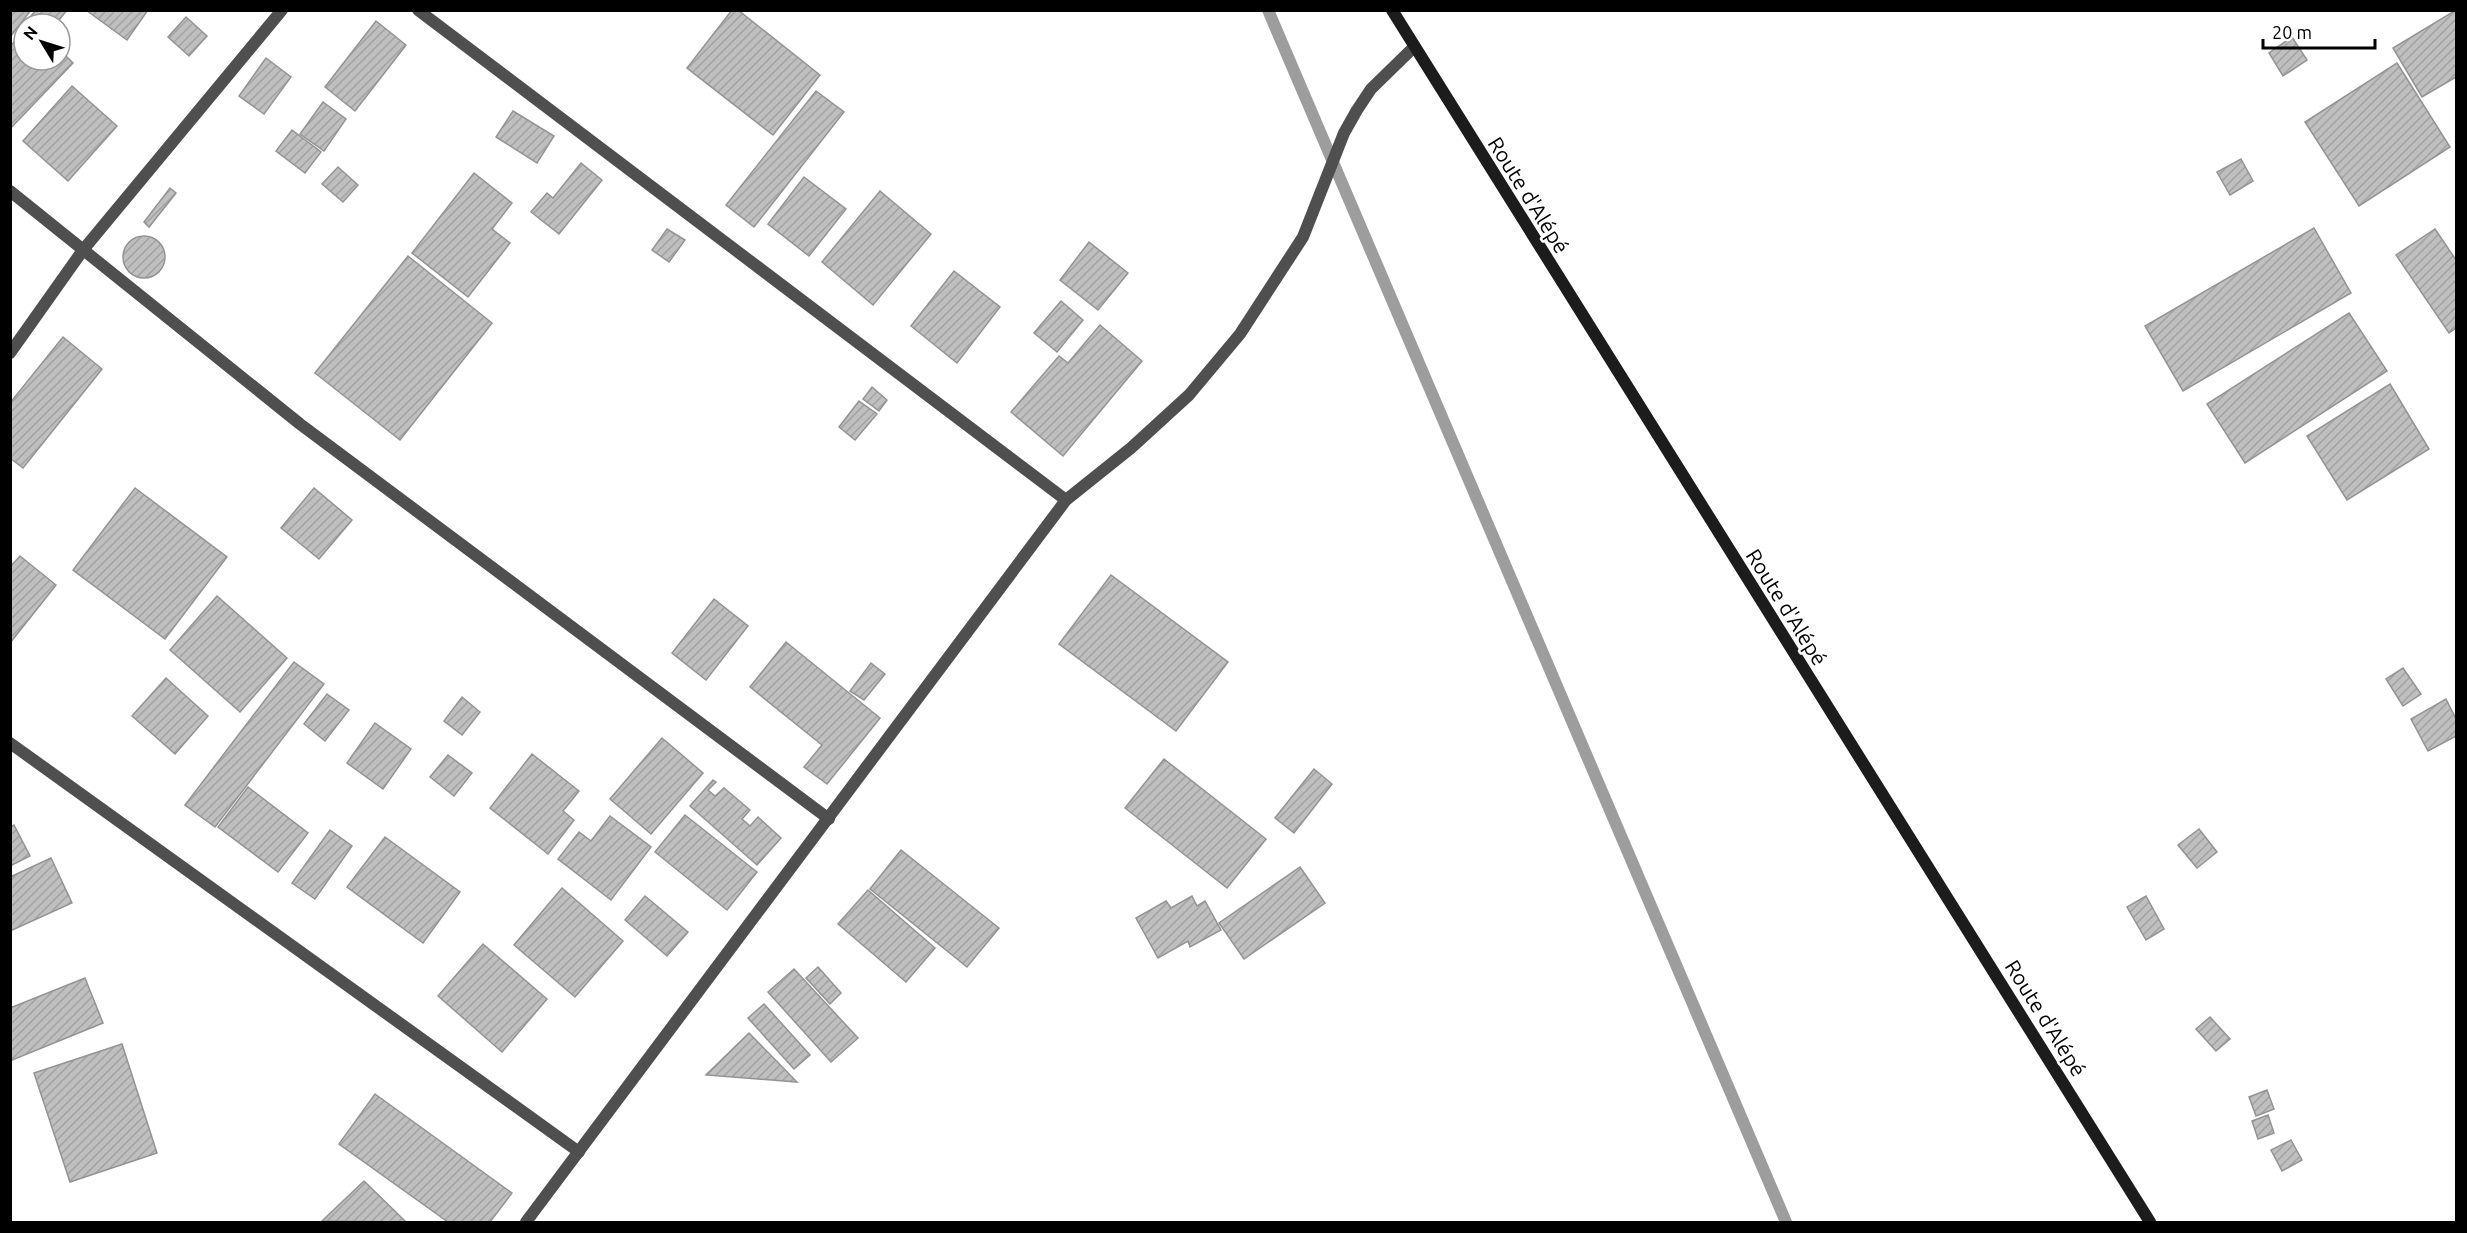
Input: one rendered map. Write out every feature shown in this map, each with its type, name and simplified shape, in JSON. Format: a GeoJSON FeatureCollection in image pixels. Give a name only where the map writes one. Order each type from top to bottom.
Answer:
{"type":"FeatureCollection","features":[{"type":"Feature","properties":{"kind":"main road","name":"Route d'Alépé"},"geometry":{"type":"LineString","coordinates":[[1392,10],[2150,1222]]}},
{"type":"Feature","properties":{"kind":"street"},"geometry":{"type":"LineString","coordinates":[[10,353],[83,250],[282,10]]}},
{"type":"Feature","properties":{"kind":"street"},"geometry":{"type":"LineString","coordinates":[[418,10],[1065,500]]}},
{"type":"Feature","properties":{"kind":"street"},"geometry":{"type":"LineString","coordinates":[[526,1222],[1065,500],[1131,448],[1189,395],[1240,334],[1303,237],[1344,133],[1357,110],[1371,89],[1414,47]]}},
{"type":"Feature","properties":{"kind":"street"},"geometry":{"type":"LineString","coordinates":[[10,191],[300,424],[829,819]]}},
{"type":"Feature","properties":{"kind":"street"},"geometry":{"type":"LineString","coordinates":[[10,743],[579,1152]]}},
{"type":"Feature","properties":{"kind":"building"},"geometry":{"type":"Polygon","coordinates":[[[10,10],[31,10],[29,12],[12,12],[12,35],[10,36],[10,10]]]}},
{"type":"Feature","properties":{"kind":"building"},"geometry":{"type":"Polygon","coordinates":[[[36,10],[67,10],[65,12],[34,12],[36,10]]]}},
{"type":"Feature","properties":{"kind":"building"},"geometry":{"type":"Polygon","coordinates":[[[86,10],[148,10],[127,40],[86,10]]]}},
{"type":"Feature","properties":{"kind":"building"},"geometry":{"type":"Polygon","coordinates":[[[732,10],[738,10],[820,75],[773,135],[687,68],[732,10]]]}},
{"type":"Feature","properties":{"kind":"building"},"geometry":{"type":"Polygon","coordinates":[[[2456,10],[2456,77],[2422,97],[2393,48],[2456,10]]]}},
{"type":"Feature","properties":{"kind":"building"},"geometry":{"type":"Polygon","coordinates":[[[186,17],[207,36],[189,56],[168,37],[186,17]]]}},
{"type":"Feature","properties":{"kind":"building"},"geometry":{"type":"Polygon","coordinates":[[[376,21],[406,45],[355,111],[325,87],[376,21]]]}},
{"type":"Feature","properties":{"kind":"building"},"geometry":{"type":"Polygon","coordinates":[[[2292,37],[2307,60],[2283,76],[2269,53],[2292,37]]]}},
{"type":"Feature","properties":{"kind":"building"},"geometry":{"type":"Polygon","coordinates":[[[12,44],[12,72],[64,72],[10,129],[10,46],[12,44]]]}},
{"type":"Feature","properties":{"kind":"building"},"geometry":{"type":"Polygon","coordinates":[[[266,58],[291,77],[264,114],[239,96],[266,58]]]}},
{"type":"Feature","properties":{"kind":"building"},"geometry":{"type":"Polygon","coordinates":[[[2397,63],[2450,147],[2359,206],[2305,122],[2397,63]]]}},
{"type":"Feature","properties":{"kind":"building"},"geometry":{"type":"Polygon","coordinates":[[[72,86],[117,126],[68,181],[23,141],[72,86]]]}},
{"type":"Feature","properties":{"kind":"building"},"geometry":{"type":"Polygon","coordinates":[[[816,91],[844,112],[754,227],[726,205],[816,91]]]}},
{"type":"Feature","properties":{"kind":"building"},"geometry":{"type":"Polygon","coordinates":[[[323,102],[346,119],[324,151],[300,134],[323,102]]]}},
{"type":"Feature","properties":{"kind":"building"},"geometry":{"type":"Polygon","coordinates":[[[513,111],[554,136],[537,163],[496,137],[513,111]]]}},
{"type":"Feature","properties":{"kind":"building"},"geometry":{"type":"Polygon","coordinates":[[[292,130],[321,152],[305,173],[276,151],[292,130]]]}},
{"type":"Feature","properties":{"kind":"building"},"geometry":{"type":"Polygon","coordinates":[[[2241,159],[2253,181],[2230,195],[2217,172],[2241,159]]]}},
{"type":"Feature","properties":{"kind":"building"},"geometry":{"type":"Polygon","coordinates":[[[581,163],[602,180],[559,234],[531,212],[547,193],[553,198],[581,163]]]}},
{"type":"Feature","properties":{"kind":"building"},"geometry":{"type":"Polygon","coordinates":[[[338,167],[358,185],[343,202],[322,184],[338,167]]]}},
{"type":"Feature","properties":{"kind":"building"},"geometry":{"type":"Polygon","coordinates":[[[474,173],[512,203],[492,229],[510,243],[468,297],[412,253],[474,173]]]}},
{"type":"Feature","properties":{"kind":"building"},"geometry":{"type":"Polygon","coordinates":[[[804,177],[846,209],[809,256],[768,224],[804,177]]]}},
{"type":"Feature","properties":{"kind":"building"},"geometry":{"type":"Polygon","coordinates":[[[170,188],[176,193],[149,227],[144,222],[170,188]]]}},
{"type":"Feature","properties":{"kind":"building"},"geometry":{"type":"Polygon","coordinates":[[[880,191],[931,234],[873,305],[822,262],[880,191]]]}},
{"type":"Feature","properties":{"kind":"building"},"geometry":{"type":"Polygon","coordinates":[[[2314,228],[2351,293],[2183,391],[2145,326],[2314,228]]]}},
{"type":"Feature","properties":{"kind":"building"},"geometry":{"type":"Polygon","coordinates":[[[667,229],[685,240],[669,262],[652,250],[667,229]]]}},
{"type":"Feature","properties":{"kind":"building"},"geometry":{"type":"Polygon","coordinates":[[[2435,229],[2456,260],[2456,328],[2449,333],[2396,255],[2435,229]]]}},
{"type":"Feature","properties":{"kind":"building"},"geometry":{"type":"Polygon","coordinates":[[[144,236],[159,242],[165,257],[159,272],[144,278],[129,272],[123,257],[129,242],[144,236]]]}},
{"type":"Feature","properties":{"kind":"building"},"geometry":{"type":"Polygon","coordinates":[[[1089,242],[1128,273],[1098,310],[1060,280],[1089,242]]]}},
{"type":"Feature","properties":{"kind":"building"},"geometry":{"type":"Polygon","coordinates":[[[408,256],[492,323],[400,440],[315,373],[408,256]]]}},
{"type":"Feature","properties":{"kind":"building"},"geometry":{"type":"Polygon","coordinates":[[[954,271],[1000,307],[957,363],[911,326],[954,271]]]}},
{"type":"Feature","properties":{"kind":"building"},"geometry":{"type":"Polygon","coordinates":[[[1061,301],[1083,320],[1057,352],[1034,333],[1061,301]]]}},
{"type":"Feature","properties":{"kind":"building"},"geometry":{"type":"Polygon","coordinates":[[[2349,313],[2387,371],[2245,463],[2207,404],[2349,313]]]}},
{"type":"Feature","properties":{"kind":"building"},"geometry":{"type":"Polygon","coordinates":[[[1100,325],[1142,361],[1063,456],[1011,412],[1059,356],[1068,363],[1100,325]]]}},
{"type":"Feature","properties":{"kind":"building"},"geometry":{"type":"Polygon","coordinates":[[[63,337],[102,369],[23,468],[10,458],[10,403],[63,337]]]}},
{"type":"Feature","properties":{"kind":"building"},"geometry":{"type":"Polygon","coordinates":[[[2390,384],[2429,449],[2347,500],[2307,436],[2390,384]]]}},
{"type":"Feature","properties":{"kind":"building"},"geometry":{"type":"Polygon","coordinates":[[[872,387],[887,400],[879,411],[863,399],[872,387]]]}},
{"type":"Feature","properties":{"kind":"building"},"geometry":{"type":"Polygon","coordinates":[[[859,401],[877,414],[855,440],[839,427],[859,401]]]}},
{"type":"Feature","properties":{"kind":"building"},"geometry":{"type":"Polygon","coordinates":[[[135,488],[227,557],[165,639],[73,570],[135,488]]]}},
{"type":"Feature","properties":{"kind":"building"},"geometry":{"type":"Polygon","coordinates":[[[314,488],[352,520],[319,559],[281,528],[314,488]]]}},
{"type":"Feature","properties":{"kind":"building"},"geometry":{"type":"Polygon","coordinates":[[[20,556],[56,585],[10,643],[10,567],[20,556]]]}},
{"type":"Feature","properties":{"kind":"building"},"geometry":{"type":"Polygon","coordinates":[[[1111,575],[1228,662],[1176,731],[1059,644],[1111,575]]]}},
{"type":"Feature","properties":{"kind":"building"},"geometry":{"type":"Polygon","coordinates":[[[217,596],[287,658],[240,712],[170,650],[217,596]]]}},
{"type":"Feature","properties":{"kind":"building"},"geometry":{"type":"Polygon","coordinates":[[[714,599],[748,626],[706,680],[672,653],[714,599]]]}},
{"type":"Feature","properties":{"kind":"building"},"geometry":{"type":"Polygon","coordinates":[[[786,642],[880,718],[827,784],[804,767],[822,745],[750,687],[786,642]]]}},
{"type":"Feature","properties":{"kind":"building"},"geometry":{"type":"Polygon","coordinates":[[[294,662],[324,684],[215,827],[185,805],[294,662]]]}},
{"type":"Feature","properties":{"kind":"building"},"geometry":{"type":"Polygon","coordinates":[[[871,663],[885,674],[864,700],[850,691],[871,663]]]}},
{"type":"Feature","properties":{"kind":"building"},"geometry":{"type":"Polygon","coordinates":[[[2403,668],[2421,694],[2403,706],[2386,679],[2403,668]]]}},
{"type":"Feature","properties":{"kind":"building"},"geometry":{"type":"Polygon","coordinates":[[[166,678],[208,716],[175,754],[132,716],[166,678]]]}},
{"type":"Feature","properties":{"kind":"building"},"geometry":{"type":"Polygon","coordinates":[[[327,694],[349,710],[325,741],[304,724],[327,694]]]}},
{"type":"Feature","properties":{"kind":"building"},"geometry":{"type":"Polygon","coordinates":[[[462,697],[480,712],[462,735],[444,721],[462,697]]]}},
{"type":"Feature","properties":{"kind":"building"},"geometry":{"type":"Polygon","coordinates":[[[2446,699],[2456,719],[2456,736],[2428,751],[2411,719],[2446,699]]]}},
{"type":"Feature","properties":{"kind":"building"},"geometry":{"type":"Polygon","coordinates":[[[375,723],[411,749],[383,789],[347,763],[375,723]]]}},
{"type":"Feature","properties":{"kind":"building"},"geometry":{"type":"Polygon","coordinates":[[[662,738],[703,773],[651,834],[610,799],[662,738]]]}},
{"type":"Feature","properties":{"kind":"building"},"geometry":{"type":"Polygon","coordinates":[[[532,754],[579,791],[563,811],[574,820],[548,854],[490,808],[532,754]]]}},
{"type":"Feature","properties":{"kind":"building"},"geometry":{"type":"Polygon","coordinates":[[[448,755],[472,773],[454,796],[430,777],[448,755]]]}},
{"type":"Feature","properties":{"kind":"building"},"geometry":{"type":"Polygon","coordinates":[[[1164,759],[1266,839],[1227,888],[1125,808],[1164,759]]]}},
{"type":"Feature","properties":{"kind":"building"},"geometry":{"type":"Polygon","coordinates":[[[1314,769],[1332,784],[1294,833],[1275,818],[1314,769]]]}},
{"type":"Feature","properties":{"kind":"building"},"geometry":{"type":"Polygon","coordinates":[[[713,780],[716,782],[708,790],[715,796],[724,788],[750,810],[742,819],[750,826],[758,817],[781,838],[757,865],[690,806],[713,780]]]}},
{"type":"Feature","properties":{"kind":"building"},"geometry":{"type":"Polygon","coordinates":[[[248,787],[308,833],[278,872],[218,827],[248,787]]]}},
{"type":"Feature","properties":{"kind":"building"},"geometry":{"type":"Polygon","coordinates":[[[685,815],[757,872],[727,910],[655,852],[685,815]]]}},
{"type":"Feature","properties":{"kind":"building"},"geometry":{"type":"Polygon","coordinates":[[[610,816],[651,847],[611,900],[558,859],[579,832],[591,841],[610,816]]]}},
{"type":"Feature","properties":{"kind":"building"},"geometry":{"type":"Polygon","coordinates":[[[14,825],[30,856],[10,866],[10,827],[14,825]]]}},
{"type":"Feature","properties":{"kind":"building"},"geometry":{"type":"Polygon","coordinates":[[[2199,829],[2217,852],[2197,868],[2178,845],[2199,829]]]}},
{"type":"Feature","properties":{"kind":"building"},"geometry":{"type":"Polygon","coordinates":[[[330,830],[352,846],[315,899],[292,883],[330,830]]]}},
{"type":"Feature","properties":{"kind":"building"},"geometry":{"type":"Polygon","coordinates":[[[385,837],[460,892],[423,943],[347,887],[385,837]]]}},
{"type":"Feature","properties":{"kind":"building"},"geometry":{"type":"Polygon","coordinates":[[[901,850],[999,928],[967,967],[870,889],[901,850]]]}},
{"type":"Feature","properties":{"kind":"building"},"geometry":{"type":"Polygon","coordinates":[[[51,858],[72,903],[10,931],[10,877],[51,858]]]}},
{"type":"Feature","properties":{"kind":"building"},"geometry":{"type":"Polygon","coordinates":[[[1300,867],[1325,903],[1244,959],[1219,923],[1300,867]]]}},
{"type":"Feature","properties":{"kind":"building"},"geometry":{"type":"Polygon","coordinates":[[[562,888],[623,941],[575,997],[514,945],[562,888]]]}},
{"type":"Feature","properties":{"kind":"building"},"geometry":{"type":"Polygon","coordinates":[[[868,890],[935,948],[906,982],[838,924],[868,890]]]}},
{"type":"Feature","properties":{"kind":"building"},"geometry":{"type":"Polygon","coordinates":[[[645,896],[688,932],[667,956],[625,920],[645,896]]]}},
{"type":"Feature","properties":{"kind":"building"},"geometry":{"type":"Polygon","coordinates":[[[1192,896],[1197,906],[1205,901],[1221,930],[1190,947],[1188,941],[1158,958],[1136,918],[1166,901],[1171,908],[1192,896]]]}},
{"type":"Feature","properties":{"kind":"building"},"geometry":{"type":"Polygon","coordinates":[[[2146,896],[2164,929],[2146,940],[2127,907],[2146,896]]]}},
{"type":"Feature","properties":{"kind":"building"},"geometry":{"type":"Polygon","coordinates":[[[483,944],[547,999],[502,1052],[438,996],[483,944]]]}},
{"type":"Feature","properties":{"kind":"building"},"geometry":{"type":"Polygon","coordinates":[[[818,967],[841,993],[830,1004],[806,978],[818,967]]]}},
{"type":"Feature","properties":{"kind":"building"},"geometry":{"type":"Polygon","coordinates":[[[794,969],[858,1038],[831,1062],[768,992],[794,969]]]}},
{"type":"Feature","properties":{"kind":"building"},"geometry":{"type":"Polygon","coordinates":[[[85,978],[103,1023],[10,1061],[10,1008],[85,978]]]}},
{"type":"Feature","properties":{"kind":"building"},"geometry":{"type":"Polygon","coordinates":[[[764,1004],[810,1055],[794,1069],[748,1018],[764,1004]]]}},
{"type":"Feature","properties":{"kind":"building"},"geometry":{"type":"Polygon","coordinates":[[[2210,1017],[2230,1039],[2216,1051],[2196,1029],[2210,1017]]]}},
{"type":"Feature","properties":{"kind":"building"},"geometry":{"type":"Polygon","coordinates":[[[749,1033],[797,1082],[706,1075],[749,1033]]]}},
{"type":"Feature","properties":{"kind":"building"},"geometry":{"type":"Polygon","coordinates":[[[122,1044],[157,1153],[70,1182],[34,1073],[122,1044]]]}},
{"type":"Feature","properties":{"kind":"building"},"geometry":{"type":"Polygon","coordinates":[[[2267,1090],[2274,1109],[2256,1116],[2249,1097],[2267,1090]]]}},
{"type":"Feature","properties":{"kind":"building"},"geometry":{"type":"Polygon","coordinates":[[[375,1094],[512,1193],[490,1222],[448,1222],[339,1144],[375,1094]]]}},
{"type":"Feature","properties":{"kind":"building"},"geometry":{"type":"Polygon","coordinates":[[[2268,1115],[2274,1133],[2258,1139],[2252,1121],[2268,1115]]]}},
{"type":"Feature","properties":{"kind":"building"},"geometry":{"type":"Polygon","coordinates":[[[2291,1140],[2302,1160],[2282,1171],[2271,1150],[2291,1140]]]}},
{"type":"Feature","properties":{"kind":"building"},"geometry":{"type":"Polygon","coordinates":[[[364,1181],[406,1222],[322,1221],[364,1181]]]}},
{"type":"Feature","properties":{"kind":"waterway"},"geometry":{"type":"LineString","coordinates":[[1268,10],[1786,1222]]}}]}
